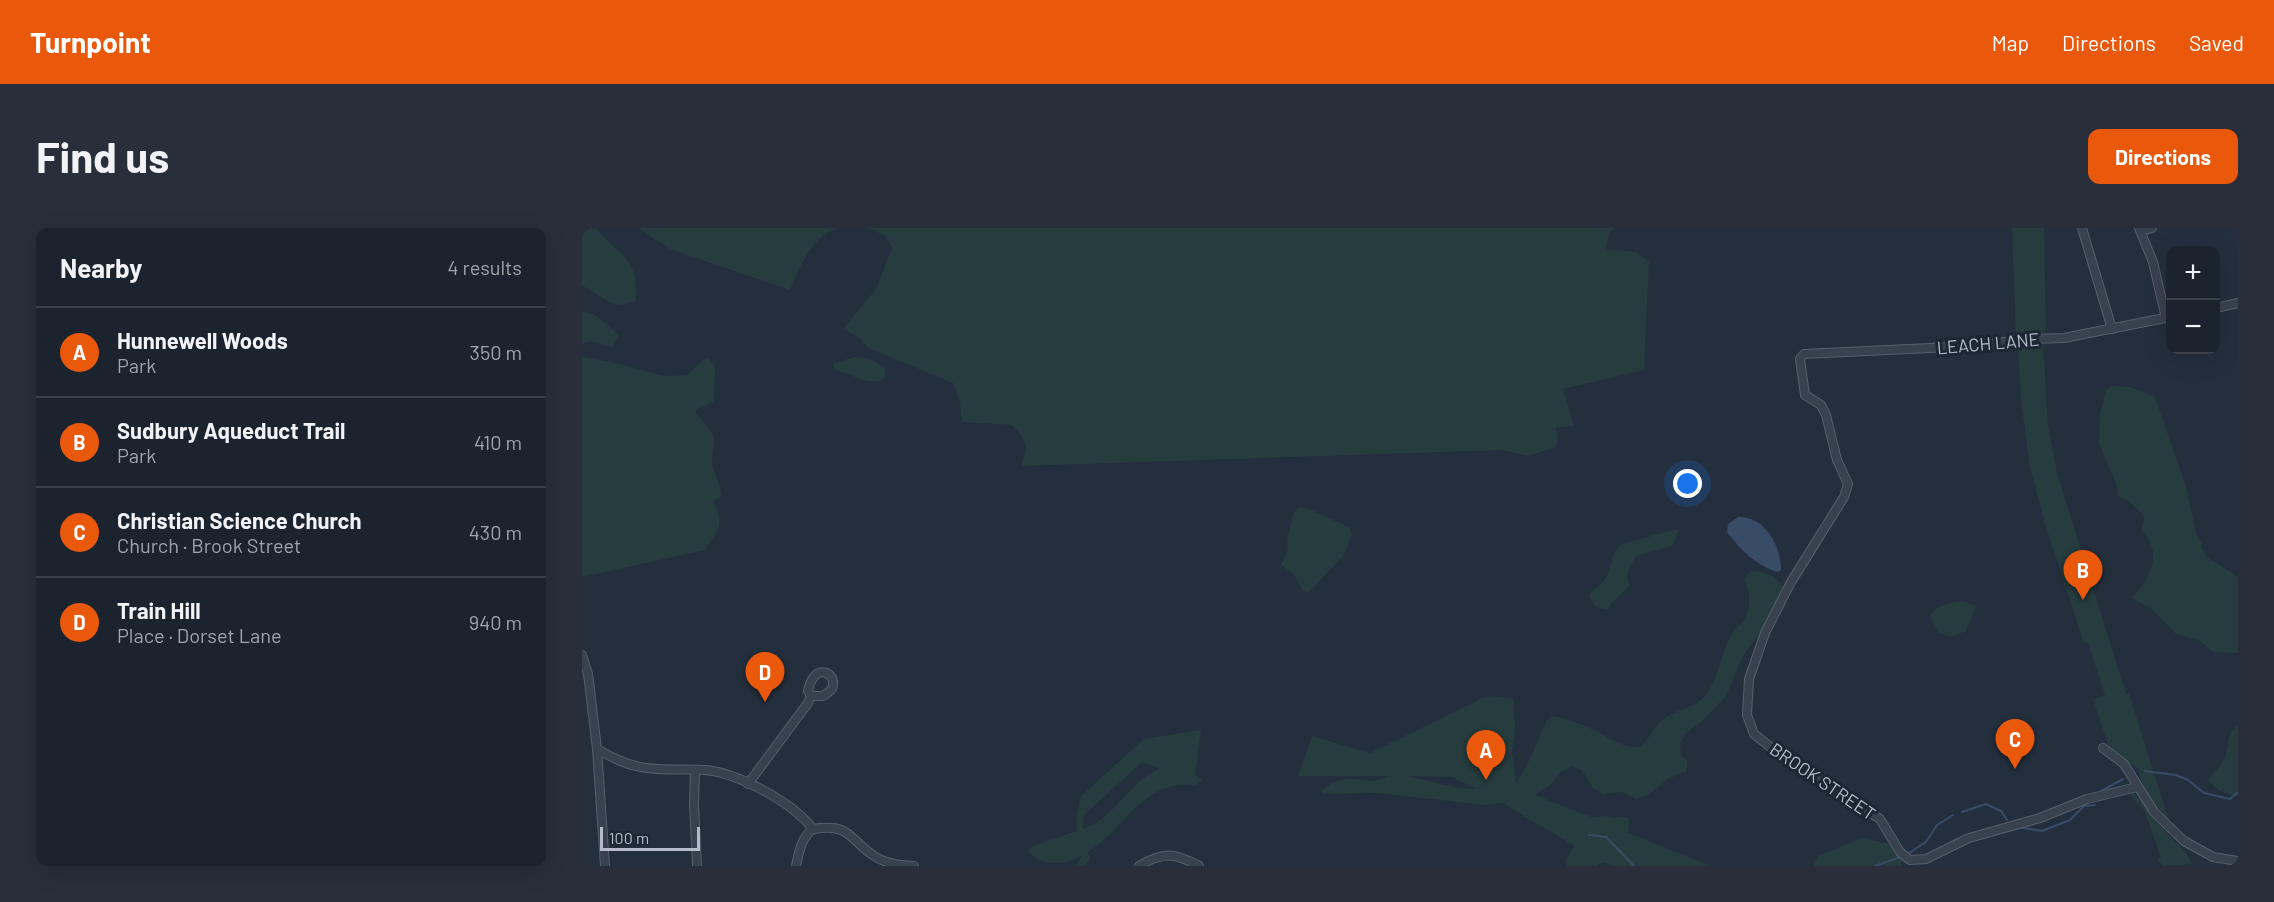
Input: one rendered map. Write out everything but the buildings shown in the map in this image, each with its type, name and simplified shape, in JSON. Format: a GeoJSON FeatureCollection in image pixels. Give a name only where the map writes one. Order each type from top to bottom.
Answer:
{"type":"FeatureCollection","features":[{"type":"Feature","properties":{"kind":"street"},"geometry":{"type":"LineString","coordinates":[[2082,228],[2112,329]]}},
{"type":"Feature","properties":{"kind":"street"},"geometry":{"type":"LineString","coordinates":[[2152,228],[2140,230],[2166,311]]}},
{"type":"Feature","properties":{"kind":"street"},"geometry":{"type":"LineString","coordinates":[[2220,307],[2238,303]]}},
{"type":"Feature","properties":{"kind":"street","name":"LEACH LANE"},"geometry":{"type":"LineString","coordinates":[[1804,354],[1983,345],[2029,339],[2064,338],[2166,318]]}},
{"type":"Feature","properties":{"kind":"street","name":"BROOK STREET"},"geometry":{"type":"LineString","coordinates":[[1804,354],[1800,359],[1805,395],[1821,405],[1826,415],[1838,460],[1848,484],[1844,497],[1791,582],[1765,633],[1749,679],[1747,715],[1754,734],[1778,753],[1880,819],[1900,852],[1905,857],[1916,861],[1926,859],[1969,837],[2040,818],[2087,799],[2137,788]]}},
{"type":"Feature","properties":{"kind":"street"},"geometry":{"type":"LineString","coordinates":[[582,655],[591,695],[597,750],[605,866]]}},
{"type":"Feature","properties":{"kind":"street"},"geometry":{"type":"LineString","coordinates":[[821,672],[830,676],[834,683],[833,688],[823,696],[811,696],[808,691],[811,678],[821,672]]}},
{"type":"Feature","properties":{"kind":"street"},"geometry":{"type":"LineString","coordinates":[[748,784],[811,696]]}},
{"type":"Feature","properties":{"kind":"street"},"geometry":{"type":"LineString","coordinates":[[2103,748],[2124,764],[2154,812],[2184,841],[2213,857],[2238,861]]}},
{"type":"Feature","properties":{"kind":"street"},"geometry":{"type":"LineString","coordinates":[[597,750],[637,767],[723,774],[748,784],[796,811],[813,829]]}},
{"type":"Feature","properties":{"kind":"street"},"geometry":{"type":"LineString","coordinates":[[695,770],[697,866]]}},
{"type":"Feature","properties":{"kind":"street"},"geometry":{"type":"LineString","coordinates":[[796,866],[801,845],[807,834],[813,829],[836,827],[844,830],[874,856],[893,864],[914,866]]}},
{"type":"Feature","properties":{"kind":"street"},"geometry":{"type":"LineString","coordinates":[[1140,866],[1166,855],[1180,856],[1199,866]]}},
{"type":"Feature","properties":{"kind":"green space"},"geometry":{"type":"Polygon","coordinates":[[[582,228],[595,228],[626,258],[634,274],[636,300],[627,304],[613,304],[582,286],[582,228]]]}},
{"type":"Feature","properties":{"kind":"green space"},"geometry":{"type":"Polygon","coordinates":[[[639,228],[837,228],[813,246],[790,290],[670,249],[639,228]]]}},
{"type":"Feature","properties":{"kind":"green space"},"geometry":{"type":"Polygon","coordinates":[[[868,228],[1615,228],[1609,233],[1606,249],[1636,252],[1649,261],[1644,370],[1563,389],[1574,426],[1555,428],[1558,435],[1556,447],[1528,456],[1503,450],[1021,466],[1026,448],[1024,439],[1012,425],[962,422],[960,402],[953,383],[868,348],[860,338],[843,329],[876,289],[892,248],[886,236],[868,228]]]}},
{"type":"Feature","properties":{"kind":"green space"},"geometry":{"type":"Polygon","coordinates":[[[2012,228],[2044,228],[2046,333],[2016,337],[2012,228]]]}},
{"type":"Feature","properties":{"kind":"green space"},"geometry":{"type":"Polygon","coordinates":[[[582,311],[597,316],[619,335],[612,347],[590,341],[582,344],[582,311]]]}},
{"type":"Feature","properties":{"kind":"green space"},"geometry":{"type":"Polygon","coordinates":[[[2043,343],[2048,425],[2057,473],[2126,694],[2129,694],[2169,820],[2150,796],[2137,768],[2110,750],[2093,700],[2105,695],[2088,643],[2084,643],[2044,521],[2029,462],[2021,400],[2018,346],[2043,343]]]}},
{"type":"Feature","properties":{"kind":"green space"},"geometry":{"type":"Polygon","coordinates":[[[582,357],[616,363],[664,376],[687,375],[707,357],[715,365],[714,401],[695,411],[713,435],[712,464],[721,496],[713,502],[717,509],[719,522],[705,550],[582,577],[582,357]]]}},
{"type":"Feature","properties":{"kind":"green space"},"geometry":{"type":"Polygon","coordinates":[[[855,357],[867,358],[885,367],[885,377],[875,382],[869,381],[836,370],[833,366],[834,363],[855,357]]]}},
{"type":"Feature","properties":{"kind":"green space"},"geometry":{"type":"Polygon","coordinates":[[[2111,386],[2131,387],[2155,397],[2186,487],[2201,547],[2207,557],[2238,577],[2238,653],[2214,652],[2198,640],[2176,634],[2152,609],[2132,598],[2149,574],[2153,552],[2141,528],[2145,520],[2143,516],[2130,503],[2118,496],[2117,486],[2099,444],[2100,415],[2106,390],[2111,386]]]}},
{"type":"Feature","properties":{"kind":"green space"},"geometry":{"type":"Polygon","coordinates":[[[1305,507],[1350,528],[1352,535],[1344,555],[1309,592],[1303,591],[1294,574],[1281,565],[1288,550],[1287,535],[1294,512],[1305,507]]]}},
{"type":"Feature","properties":{"kind":"green space"},"geometry":{"type":"Polygon","coordinates":[[[1679,530],[1672,546],[1636,556],[1627,574],[1629,586],[1608,610],[1598,608],[1594,604],[1589,595],[1606,578],[1613,556],[1622,544],[1679,530]]]}},
{"type":"Feature","properties":{"kind":"green space"},"geometry":{"type":"Polygon","coordinates":[[[1750,571],[1768,574],[1781,584],[1787,595],[1743,656],[1726,696],[1702,721],[1685,734],[1680,743],[1681,755],[1687,760],[1687,771],[1668,779],[1648,795],[1637,799],[1622,792],[1603,794],[1593,788],[1582,770],[1571,767],[1562,771],[1550,785],[1535,795],[1591,817],[1625,817],[1629,819],[1628,833],[1711,866],[1615,866],[1603,862],[1596,866],[1567,866],[1566,859],[1575,846],[1502,803],[1484,805],[1377,793],[1324,794],[1320,791],[1342,780],[1371,781],[1388,776],[1298,776],[1312,736],[1370,753],[1487,696],[1513,698],[1515,727],[1512,752],[1516,784],[1547,720],[1553,716],[1583,725],[1626,746],[1641,746],[1664,719],[1697,703],[1713,683],[1730,637],[1747,614],[1749,595],[1744,580],[1750,571]],[[1407,776],[1458,788],[1476,789],[1453,777],[1407,776]]]}},
{"type":"Feature","properties":{"kind":"green space"},"geometry":{"type":"Polygon","coordinates":[[[1963,601],[1976,606],[1966,631],[1950,637],[1938,632],[1930,617],[1935,609],[1963,601]]]}},
{"type":"Feature","properties":{"kind":"green space"},"geometry":{"type":"Polygon","coordinates":[[[2238,725],[2238,797],[2220,791],[2208,781],[2223,761],[2229,737],[2238,725]]]}},
{"type":"Feature","properties":{"kind":"green space"},"geometry":{"type":"Polygon","coordinates":[[[1201,730],[1195,775],[1202,780],[1196,785],[1177,785],[1148,797],[1102,842],[1088,852],[1090,859],[1084,866],[1076,866],[1083,855],[1069,861],[1054,863],[1040,860],[1028,852],[1033,846],[1077,831],[1080,797],[1144,739],[1201,730]],[[1142,762],[1084,815],[1083,829],[1104,817],[1138,782],[1160,769],[1142,762]]]}},
{"type":"Feature","properties":{"kind":"green space"},"geometry":{"type":"Polygon","coordinates":[[[2133,792],[2172,839],[2186,852],[2192,864],[2162,866],[2158,859],[2161,857],[2144,810],[2129,794],[2133,792]]]}},
{"type":"Feature","properties":{"kind":"green space"},"geometry":{"type":"Polygon","coordinates":[[[1863,838],[1889,844],[1902,857],[1901,866],[1813,866],[1819,855],[1863,838]]]}},
{"type":"Feature","properties":{"kind":"water"},"geometry":{"type":"Polygon","coordinates":[[[1738,517],[1756,521],[1770,534],[1778,551],[1781,570],[1777,572],[1755,561],[1727,532],[1728,524],[1738,517]]]}},
{"type":"Feature","properties":{"kind":"waterway"},"geometry":{"type":"LineString","coordinates":[[2145,771],[2176,775],[2188,780],[2204,793],[2230,799],[2238,792]]}},
{"type":"Feature","properties":{"kind":"waterway"},"geometry":{"type":"LineString","coordinates":[[2101,791],[2123,779]]}},
{"type":"Feature","properties":{"kind":"waterway"},"geometry":{"type":"LineString","coordinates":[[1962,812],[1986,804],[2001,811],[2007,820]]}},
{"type":"Feature","properties":{"kind":"waterway"},"geometry":{"type":"LineString","coordinates":[[2018,827],[2042,831],[2070,820],[2084,806],[2095,805]]}},
{"type":"Feature","properties":{"kind":"waterway"},"geometry":{"type":"LineString","coordinates":[[1909,853],[1926,842],[1937,825],[1953,815]]}},
{"type":"Feature","properties":{"kind":"waterway"},"geometry":{"type":"LineString","coordinates":[[1589,835],[1606,837],[1634,866]]}},
{"type":"Feature","properties":{"kind":"waterway"},"geometry":{"type":"LineString","coordinates":[[1875,866],[1900,857]]}},
{"type":"Feature","properties":{"kind":"place","name":"Sudbury Aqueduct Trail"},"geometry":{"type":"Point","coordinates":[2083,600]}},
{"type":"Feature","properties":{"kind":"place","name":"Train Hill"},"geometry":{"type":"Point","coordinates":[765,702]}},
{"type":"Feature","properties":{"kind":"place","name":"Christian Science Church"},"geometry":{"type":"Point","coordinates":[2015,769]}},
{"type":"Feature","properties":{"kind":"place","name":"Hunnewell Woods"},"geometry":{"type":"Point","coordinates":[1486,780]}}]}
